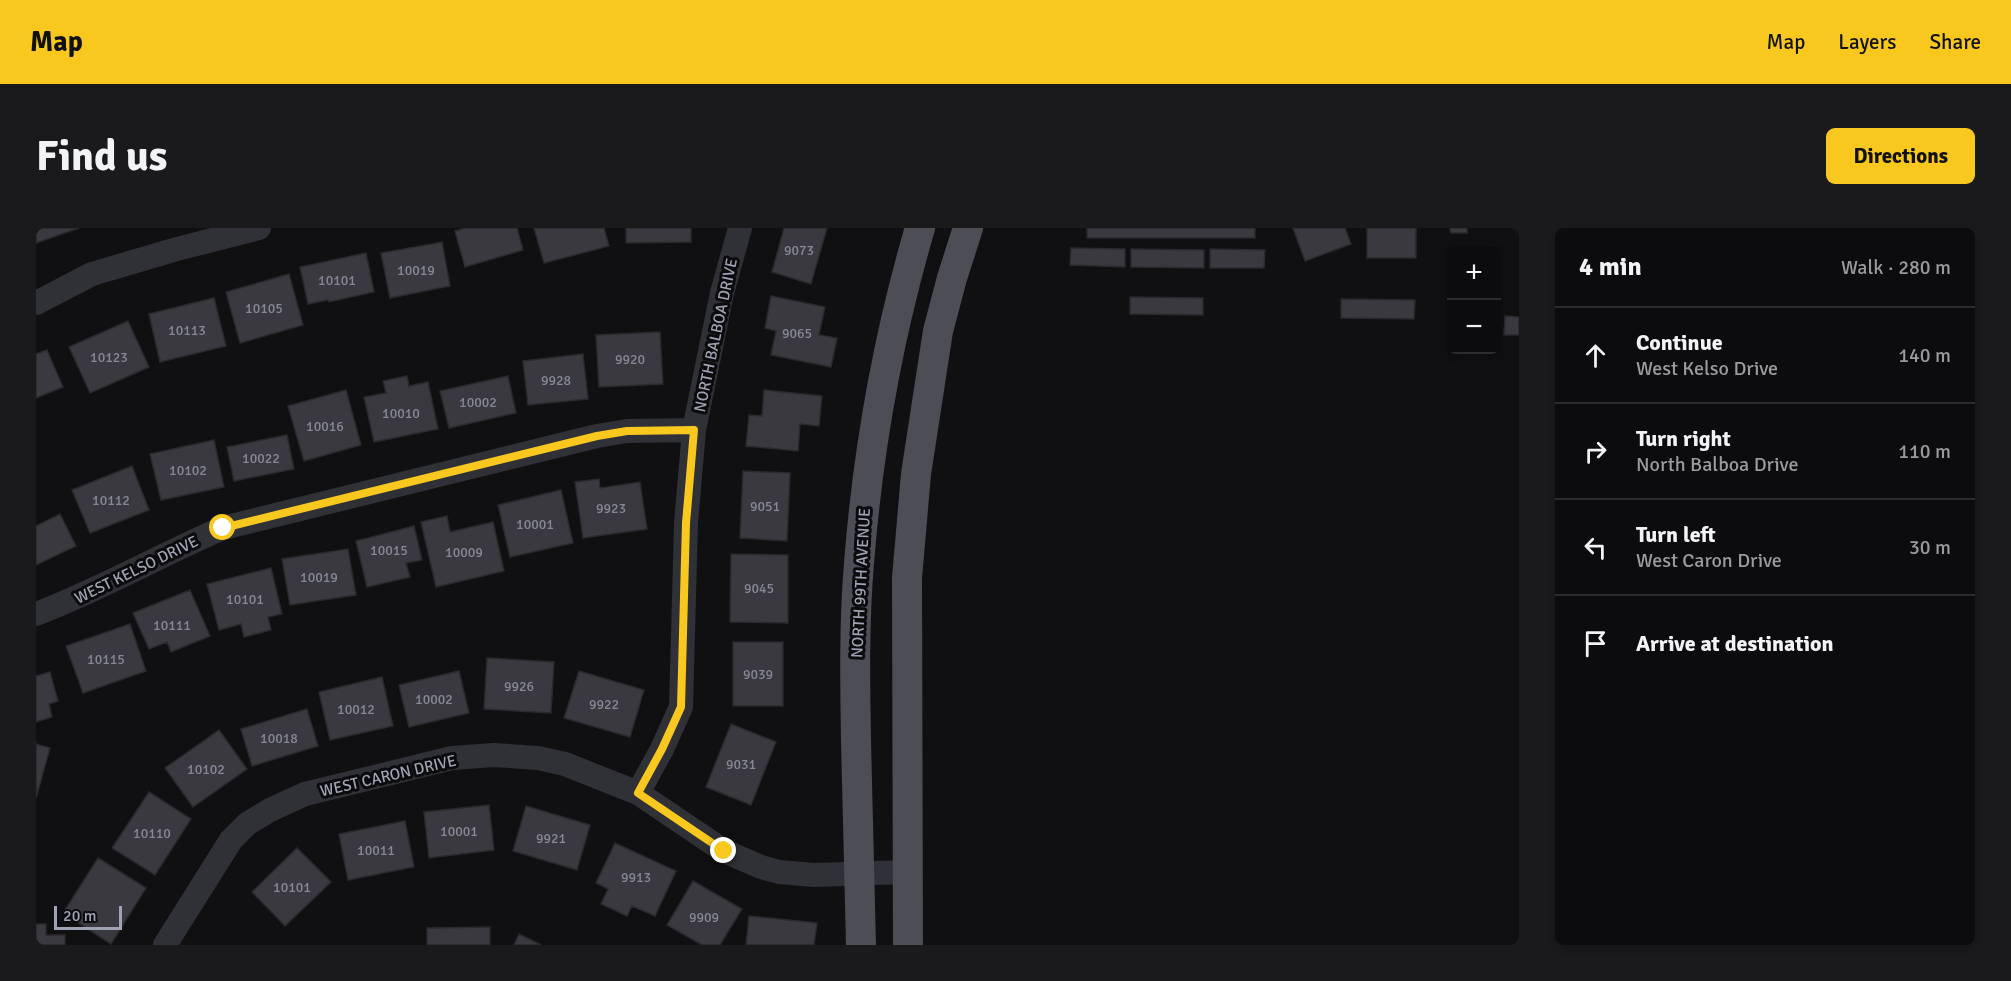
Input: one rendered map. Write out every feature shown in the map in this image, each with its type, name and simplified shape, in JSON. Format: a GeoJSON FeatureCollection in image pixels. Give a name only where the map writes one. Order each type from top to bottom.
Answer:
{"type":"FeatureCollection","features":[{"type":"Feature","properties":{"kind":"main road","name":"NORTH 99TH AVENUE"},"geometry":{"type":"LineString","coordinates":[[861,945],[855,663],[860,553],[869,456],[895,322],[920,228]]}},
{"type":"Feature","properties":{"kind":"main road"},"geometry":{"type":"LineString","coordinates":[[908,945],[906,872],[907,578],[916,474],[938,331],[968,228]]}},
{"type":"Feature","properties":{"kind":"street"},"geometry":{"type":"LineString","coordinates":[[36,303],[92,274],[258,228]]}},
{"type":"Feature","properties":{"kind":"street","name":"NORTH BALBOA DRIVE"},"geometry":{"type":"LineString","coordinates":[[638,793],[681,707],[686,523],[694,430],[722,293],[740,228]]}},
{"type":"Feature","properties":{"kind":"street","name":"WEST KELSO DRIVE"},"geometry":{"type":"LineString","coordinates":[[36,614],[60,605],[223,528],[597,436],[627,431],[694,430]]}},
{"type":"Feature","properties":{"kind":"street","name":"WEST CARON DRIVE"},"geometry":{"type":"LineString","coordinates":[[165,945],[231,840],[247,824],[270,810],[305,794],[452,758],[494,755],[538,758],[565,764],[638,793],[724,851],[779,872],[814,875],[906,872]]}},
{"type":"Feature","properties":{"kind":"building"},"geometry":{"type":"Polygon","coordinates":[[[36,228],[79,228],[36,243],[36,228]]]}},
{"type":"Feature","properties":{"kind":"building"},"geometry":{"type":"Polygon","coordinates":[[[465,228],[517,228],[523,250],[465,267],[455,231],[465,228]]]}},
{"type":"Feature","properties":{"kind":"building"},"geometry":{"type":"Polygon","coordinates":[[[534,228],[604,228],[609,246],[544,263],[534,228]]]}},
{"type":"Feature","properties":{"kind":"building"},"geometry":{"type":"Polygon","coordinates":[[[626,228],[691,228],[691,242],[626,243],[626,228]]]}},
{"type":"Feature","properties":{"kind":"building"},"geometry":{"type":"Polygon","coordinates":[[[784,228],[827,228],[811,284],[772,272],[784,228]]]}},
{"type":"Feature","properties":{"kind":"building"},"geometry":{"type":"Polygon","coordinates":[[[1087,228],[1255,228],[1255,238],[1087,238],[1087,228]]]}},
{"type":"Feature","properties":{"kind":"building"},"geometry":{"type":"Polygon","coordinates":[[[1293,228],[1345,228],[1351,244],[1305,261],[1293,228]]]}},
{"type":"Feature","properties":{"kind":"building"},"geometry":{"type":"Polygon","coordinates":[[[1367,228],[1416,228],[1416,258],[1367,258],[1367,228]]]}},
{"type":"Feature","properties":{"kind":"building"},"geometry":{"type":"Polygon","coordinates":[[[1450,228],[1467,228],[1467,233],[1451,233],[1450,228]]]}},
{"type":"Feature","properties":{"kind":"building"},"geometry":{"type":"Polygon","coordinates":[[[442,242],[450,286],[390,298],[381,253],[442,242]]]}},
{"type":"Feature","properties":{"kind":"building"},"geometry":{"type":"Polygon","coordinates":[[[1071,248],[1125,249],[1125,267],[1070,265],[1071,248]]]}},
{"type":"Feature","properties":{"kind":"building"},"geometry":{"type":"Polygon","coordinates":[[[1131,249],[1204,250],[1204,268],[1131,267],[1131,249]]]}},
{"type":"Feature","properties":{"kind":"building"},"geometry":{"type":"Polygon","coordinates":[[[1210,249],[1265,250],[1264,268],[1210,268],[1210,249]]]}},
{"type":"Feature","properties":{"kind":"building"},"geometry":{"type":"Polygon","coordinates":[[[366,253],[374,292],[308,304],[300,267],[366,253]]]}},
{"type":"Feature","properties":{"kind":"building"},"geometry":{"type":"Polygon","coordinates":[[[289,274],[303,325],[240,343],[226,292],[289,274]]]}},
{"type":"Feature","properties":{"kind":"building"},"geometry":{"type":"Polygon","coordinates":[[[771,296],[825,307],[819,335],[837,338],[831,367],[771,355],[776,331],[765,328],[771,296]]]}},
{"type":"Feature","properties":{"kind":"building"},"geometry":{"type":"Polygon","coordinates":[[[1130,297],[1203,298],[1203,315],[1130,314],[1130,297]]]}},
{"type":"Feature","properties":{"kind":"building"},"geometry":{"type":"Polygon","coordinates":[[[214,298],[226,346],[160,362],[149,314],[214,298]]]}},
{"type":"Feature","properties":{"kind":"building"},"geometry":{"type":"Polygon","coordinates":[[[1341,299],[1415,300],[1414,319],[1341,318],[1341,299]]]}},
{"type":"Feature","properties":{"kind":"building"},"geometry":{"type":"Polygon","coordinates":[[[1505,316],[1519,317],[1519,335],[1504,335],[1505,316]]]}},
{"type":"Feature","properties":{"kind":"building"},"geometry":{"type":"Polygon","coordinates":[[[128,321],[149,367],[90,393],[69,347],[128,321]]]}},
{"type":"Feature","properties":{"kind":"building"},"geometry":{"type":"Polygon","coordinates":[[[660,332],[663,384],[599,387],[596,335],[660,332]]]}},
{"type":"Feature","properties":{"kind":"building"},"geometry":{"type":"Polygon","coordinates":[[[47,350],[63,387],[36,398],[36,354],[47,350]]]}},
{"type":"Feature","properties":{"kind":"building"},"geometry":{"type":"Polygon","coordinates":[[[583,354],[588,399],[528,405],[523,361],[583,354]]]}},
{"type":"Feature","properties":{"kind":"building"},"geometry":{"type":"Polygon","coordinates":[[[407,376],[409,386],[428,382],[438,429],[374,442],[364,397],[386,393],[383,381],[407,376]]]}},
{"type":"Feature","properties":{"kind":"building"},"geometry":{"type":"Polygon","coordinates":[[[508,376],[516,413],[449,428],[440,391],[508,376]]]}},
{"type":"Feature","properties":{"kind":"building"},"geometry":{"type":"Polygon","coordinates":[[[346,390],[361,445],[304,461],[288,406],[346,390]]]}},
{"type":"Feature","properties":{"kind":"building"},"geometry":{"type":"Polygon","coordinates":[[[764,390],[822,396],[819,426],[800,424],[798,451],[746,446],[749,415],[762,416],[764,390]]]}},
{"type":"Feature","properties":{"kind":"building"},"geometry":{"type":"Polygon","coordinates":[[[287,435],[294,469],[234,481],[227,447],[287,435]]]}},
{"type":"Feature","properties":{"kind":"building"},"geometry":{"type":"Polygon","coordinates":[[[214,440],[224,487],[161,500],[150,454],[214,440]]]}},
{"type":"Feature","properties":{"kind":"building"},"geometry":{"type":"Polygon","coordinates":[[[132,466],[149,510],[90,533],[72,490],[132,466]]]}},
{"type":"Feature","properties":{"kind":"building"},"geometry":{"type":"Polygon","coordinates":[[[743,471],[790,473],[787,541],[740,538],[743,471]]]}},
{"type":"Feature","properties":{"kind":"building"},"geometry":{"type":"Polygon","coordinates":[[[599,479],[600,488],[640,482],[647,529],[583,538],[575,482],[599,479]]]}},
{"type":"Feature","properties":{"kind":"building"},"geometry":{"type":"Polygon","coordinates":[[[561,490],[573,543],[510,557],[498,505],[561,490]]]}},
{"type":"Feature","properties":{"kind":"building"},"geometry":{"type":"Polygon","coordinates":[[[60,514],[76,546],[36,565],[36,526],[60,514]]]}},
{"type":"Feature","properties":{"kind":"building"},"geometry":{"type":"Polygon","coordinates":[[[447,516],[450,532],[493,522],[504,571],[436,587],[421,522],[447,516]]]}},
{"type":"Feature","properties":{"kind":"building"},"geometry":{"type":"Polygon","coordinates":[[[414,526],[422,560],[406,563],[410,577],[367,587],[356,541],[414,526]]]}},
{"type":"Feature","properties":{"kind":"building"},"geometry":{"type":"Polygon","coordinates":[[[348,549],[356,595],[290,605],[282,559],[348,549]]]}},
{"type":"Feature","properties":{"kind":"building"},"geometry":{"type":"Polygon","coordinates":[[[731,554],[788,555],[788,623],[730,622],[731,554]]]}},
{"type":"Feature","properties":{"kind":"building"},"geometry":{"type":"Polygon","coordinates":[[[271,568],[282,614],[268,617],[271,630],[244,637],[241,624],[219,630],[207,584],[271,568]]]}},
{"type":"Feature","properties":{"kind":"building"},"geometry":{"type":"Polygon","coordinates":[[[190,590],[210,636],[171,652],[167,642],[149,649],[133,613],[190,590]]]}},
{"type":"Feature","properties":{"kind":"building"},"geometry":{"type":"Polygon","coordinates":[[[130,624],[146,671],[83,693],[66,646],[130,624]]]}},
{"type":"Feature","properties":{"kind":"building"},"geometry":{"type":"Polygon","coordinates":[[[733,642],[783,642],[783,706],[733,706],[733,642]]]}},
{"type":"Feature","properties":{"kind":"building"},"geometry":{"type":"Polygon","coordinates":[[[487,658],[554,662],[551,713],[484,709],[487,658]]]}},
{"type":"Feature","properties":{"kind":"building"},"geometry":{"type":"Polygon","coordinates":[[[459,671],[469,713],[409,727],[399,685],[459,671]]]}},
{"type":"Feature","properties":{"kind":"building"},"geometry":{"type":"Polygon","coordinates":[[[579,671],[644,690],[630,737],[564,718],[579,671]]]}},
{"type":"Feature","properties":{"kind":"building"},"geometry":{"type":"Polygon","coordinates":[[[50,672],[58,701],[49,704],[52,717],[36,722],[36,676],[50,672]]]}},
{"type":"Feature","properties":{"kind":"building"},"geometry":{"type":"Polygon","coordinates":[[[382,677],[393,726],[330,740],[319,692],[382,677]]]}},
{"type":"Feature","properties":{"kind":"building"},"geometry":{"type":"Polygon","coordinates":[[[307,709],[318,746],[252,766],[241,729],[307,709]]]}},
{"type":"Feature","properties":{"kind":"building"},"geometry":{"type":"Polygon","coordinates":[[[731,724],[776,742],[751,805],[706,787],[731,724]]]}},
{"type":"Feature","properties":{"kind":"building"},"geometry":{"type":"Polygon","coordinates":[[[219,730],[247,769],[193,807],[165,768],[219,730]]]}},
{"type":"Feature","properties":{"kind":"building"},"geometry":{"type":"Polygon","coordinates":[[[36,744],[50,748],[36,798],[36,744]]]}},
{"type":"Feature","properties":{"kind":"building"},"geometry":{"type":"Polygon","coordinates":[[[149,792],[191,819],[155,875],[112,848],[149,792]]]}},
{"type":"Feature","properties":{"kind":"building"},"geometry":{"type":"Polygon","coordinates":[[[489,805],[494,850],[429,858],[424,812],[489,805]]]}},
{"type":"Feature","properties":{"kind":"building"},"geometry":{"type":"Polygon","coordinates":[[[526,806],[590,825],[577,870],[513,851],[526,806]]]}},
{"type":"Feature","properties":{"kind":"building"},"geometry":{"type":"Polygon","coordinates":[[[405,821],[414,867],[348,880],[339,834],[405,821]]]}},
{"type":"Feature","properties":{"kind":"building"},"geometry":{"type":"Polygon","coordinates":[[[615,843],[676,871],[655,916],[632,906],[627,916],[601,904],[608,889],[596,883],[615,843]]]}},
{"type":"Feature","properties":{"kind":"building"},"geometry":{"type":"Polygon","coordinates":[[[297,848],[331,882],[285,926],[252,892],[297,848]]]}},
{"type":"Feature","properties":{"kind":"building"},"geometry":{"type":"Polygon","coordinates":[[[98,858],[146,888],[111,944],[63,913],[98,858]]]}},
{"type":"Feature","properties":{"kind":"building"},"geometry":{"type":"Polygon","coordinates":[[[693,881],[742,909],[720,945],[702,945],[667,925],[693,881]]]}},
{"type":"Feature","properties":{"kind":"building"},"geometry":{"type":"Polygon","coordinates":[[[749,916],[817,923],[814,945],[746,945],[749,916]]]}},
{"type":"Feature","properties":{"kind":"building"},"geometry":{"type":"Polygon","coordinates":[[[36,924],[46,924],[46,935],[65,935],[65,945],[36,945],[36,924]]]}},
{"type":"Feature","properties":{"kind":"building"},"geometry":{"type":"Polygon","coordinates":[[[490,927],[490,945],[427,945],[427,928],[490,927]]]}},
{"type":"Feature","properties":{"kind":"building"},"geometry":{"type":"Polygon","coordinates":[[[519,934],[541,945],[514,945],[519,934]]]}},
{"type":"Feature","properties":{"kind":"route"},"geometry":{"type":"LineString","coordinates":[[223,528],[597,436],[627,431],[694,430],[686,523],[681,707],[638,793],[724,851]]}}]}
